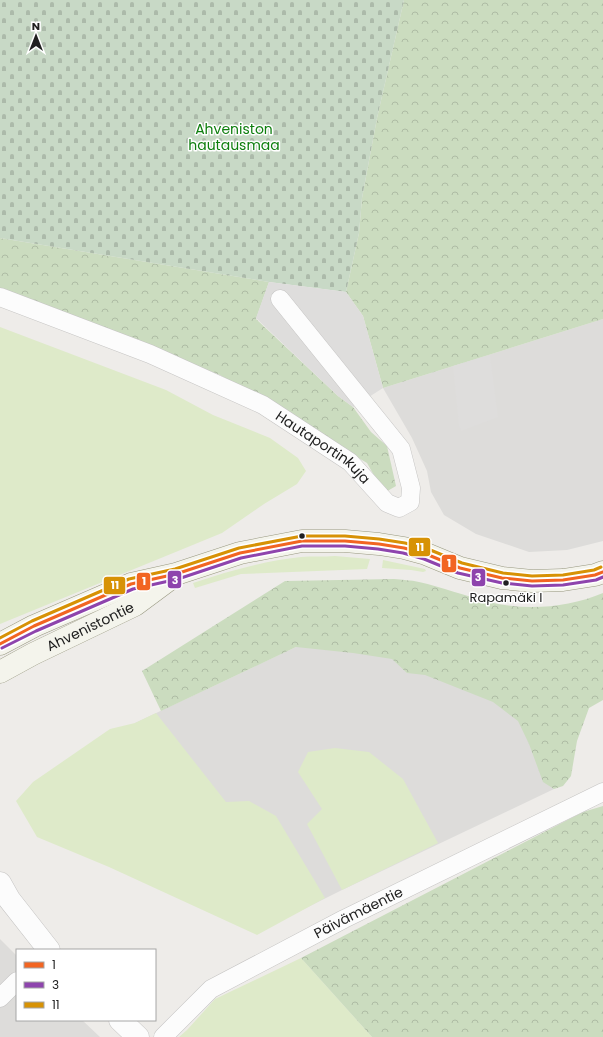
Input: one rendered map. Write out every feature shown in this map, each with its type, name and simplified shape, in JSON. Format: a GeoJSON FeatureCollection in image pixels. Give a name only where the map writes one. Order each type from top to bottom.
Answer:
{"type":"FeatureCollection","features":[{"type":"Feature","properties":{"kind":"main road","name":"Ahvenistontie"},"geometry":{"type":"LineString","coordinates":[[0,644],[34,626],[131,584],[176,574],[240,553],[302,541],[345,541],[404,548],[426,554],[460,568],[502,578],[532,581],[563,580],[595,575],[603,572]]}},
{"type":"Feature","properties":{"kind":"main road","name":"Ahvenistontie"},"geometry":{"type":"LineString","coordinates":[[0,672],[33,654],[135,605],[176,574]]}},
{"type":"Feature","properties":{"kind":"street","name":"Hautaportinkuja"},"geometry":{"type":"LineString","coordinates":[[0,297],[150,354],[263,405],[350,462],[387,503],[399,508],[406,505],[410,502],[411,488],[401,449],[280,299]]}},
{"type":"Feature","properties":{"kind":"street","name":"Päivämäentie"},"geometry":{"type":"LineString","coordinates":[[163,1037],[211,989],[344,919],[603,792]]}},
{"type":"Feature","properties":{"kind":"street"},"geometry":{"type":"LineString","coordinates":[[0,883],[9,899],[47,949]]}},
{"type":"Feature","properties":{"kind":"street"},"geometry":{"type":"LineString","coordinates":[[0,998],[16,982]]}},
{"type":"Feature","properties":{"kind":"street"},"geometry":{"type":"LineString","coordinates":[[121,1021],[138,1037]]}},
{"type":"Feature","properties":{"kind":"shaded area"},"geometry":{"type":"Polygon","coordinates":[[[269,282],[346,292],[363,316],[383,388],[353,407],[338,396],[256,318],[269,282]]]}},
{"type":"Feature","properties":{"kind":"shaded area"},"geometry":{"type":"Polygon","coordinates":[[[603,319],[603,541],[567,550],[529,552],[476,534],[444,515],[431,492],[427,471],[412,438],[383,388],[603,319]]]}},
{"type":"Feature","properties":{"kind":"shaded area"},"geometry":{"type":"Polygon","coordinates":[[[490,355],[498,417],[461,431],[459,426],[453,366],[490,355]]]}},
{"type":"Feature","properties":{"kind":"shaded area"},"geometry":{"type":"Polygon","coordinates":[[[408,640],[534,704],[553,770],[554,789],[298,912],[135,723],[296,647],[408,640]]]}},
{"type":"Feature","properties":{"kind":"shaded area"},"geometry":{"type":"Polygon","coordinates":[[[0,939],[16,955],[16,1021],[83,1021],[100,1037],[0,1037],[0,939]]]}},
{"type":"Feature","properties":{"kind":"green space","name":"Ahveniston hautausmaa"},"geometry":{"type":"Polygon","coordinates":[[[0,0],[404,0],[377,118],[362,198],[359,233],[346,292],[269,282],[0,238],[0,0]]]}},
{"type":"Feature","properties":{"kind":"green space"},"geometry":{"type":"Polygon","coordinates":[[[404,0],[603,0],[603,319],[383,388],[363,316],[346,292],[359,233],[362,198],[377,118],[404,0]]]}},
{"type":"Feature","properties":{"kind":"green space"},"geometry":{"type":"Polygon","coordinates":[[[0,238],[269,282],[256,319],[338,396],[353,407],[371,432],[387,446],[396,486],[384,493],[367,463],[220,375],[0,290],[0,238]]]}},
{"type":"Feature","properties":{"kind":"green space"},"geometry":{"type":"Polygon","coordinates":[[[0,327],[166,390],[213,415],[270,438],[298,458],[306,471],[297,484],[264,504],[222,533],[0,624],[0,327]]]}},
{"type":"Feature","properties":{"kind":"green space"},"geometry":{"type":"Polygon","coordinates":[[[335,556],[370,559],[367,569],[241,574],[195,588],[193,583],[273,561],[301,557],[335,556]]]}},
{"type":"Feature","properties":{"kind":"green space"},"geometry":{"type":"Polygon","coordinates":[[[383,560],[425,569],[426,571],[423,572],[382,568],[383,560]]]}},
{"type":"Feature","properties":{"kind":"green space"},"geometry":{"type":"Polygon","coordinates":[[[410,580],[436,586],[503,605],[532,607],[561,605],[603,593],[603,700],[589,708],[577,741],[571,776],[563,786],[554,789],[543,782],[529,744],[518,721],[493,702],[425,675],[407,673],[392,659],[296,647],[161,711],[142,671],[285,581],[410,580]]]}},
{"type":"Feature","properties":{"kind":"green space"},"geometry":{"type":"Polygon","coordinates":[[[156,713],[226,802],[249,801],[276,816],[325,898],[257,935],[109,867],[37,837],[16,801],[33,782],[110,729],[135,723],[156,713]]]}},
{"type":"Feature","properties":{"kind":"green space"},"geometry":{"type":"Polygon","coordinates":[[[335,748],[369,752],[403,779],[438,843],[342,890],[307,824],[322,809],[298,772],[308,752],[335,748]]]}},
{"type":"Feature","properties":{"kind":"green space"},"geometry":{"type":"Polygon","coordinates":[[[603,806],[603,1037],[372,1037],[301,958],[583,812],[603,806]]]}},
{"type":"Feature","properties":{"kind":"green space"},"geometry":{"type":"Polygon","coordinates":[[[301,958],[372,1037],[179,1037],[215,999],[301,958]]]}},
{"type":"Feature","properties":{"kind":"transit line","name":"11"},"geometry":{"type":"LineString","coordinates":[[0,638],[32,621],[129,579],[175,569],[239,548],[302,536],[345,536],[405,543],[428,549],[462,563],[503,573],[532,576],[563,575],[594,570],[601,567]]}},
{"type":"Feature","properties":{"kind":"transit line","name":"1"},"geometry":{"type":"LineString","coordinates":[[0,644],[34,626],[131,584],[176,574],[240,553],[302,541],[345,541],[404,548],[426,554],[460,568],[502,578],[532,581],[563,580],[595,575],[603,572]]}},
{"type":"Feature","properties":{"kind":"transit line","name":"3"},"geometry":{"type":"LineString","coordinates":[[2,648],[36,631],[133,589],[178,579],[241,558],[302,546],[345,546],[403,553],[424,559],[458,573],[502,583],[532,586],[563,585],[596,580],[603,577]]}},
{"type":"Feature","properties":{"kind":"place","name":"Rapamäki I"},"geometry":{"type":"Point","coordinates":[506,583]}}]}
